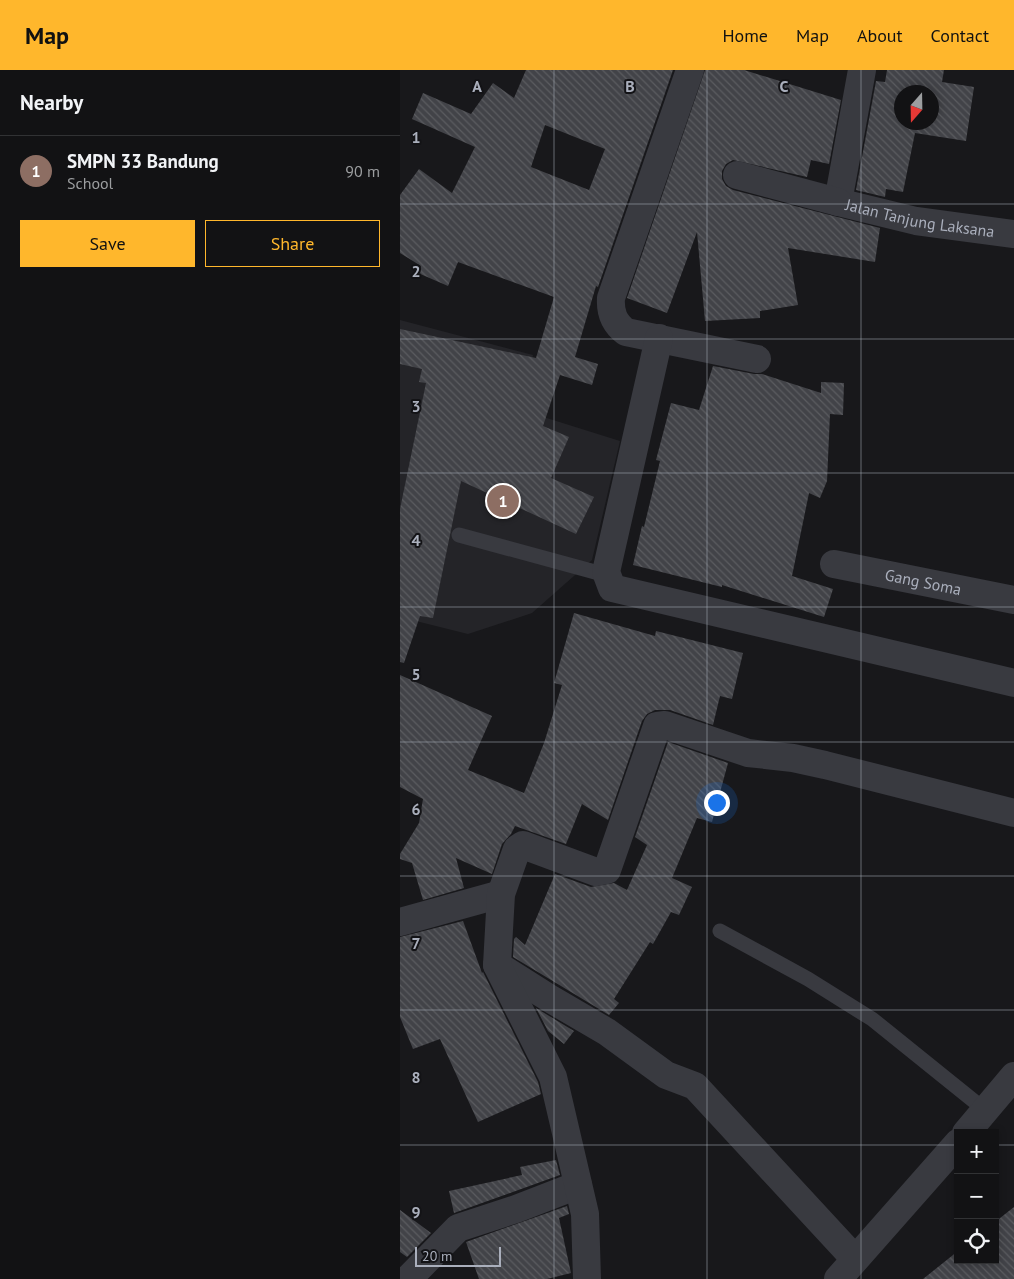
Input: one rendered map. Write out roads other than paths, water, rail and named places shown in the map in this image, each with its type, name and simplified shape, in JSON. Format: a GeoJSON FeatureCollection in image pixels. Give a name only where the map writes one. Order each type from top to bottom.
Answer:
{"type":"FeatureCollection","features":[{"type":"Feature","properties":{"kind":"street"},"geometry":{"type":"LineString","coordinates":[[690,70],[610,298],[610,308],[617,325],[626,332],[757,359]]}},
{"type":"Feature","properties":{"kind":"street","name":"Jalan Tanjung Laksana"},"geometry":{"type":"LineString","coordinates":[[862,70],[838,202],[916,221],[1014,234]]}},
{"type":"Feature","properties":{"kind":"street"},"geometry":{"type":"LineString","coordinates":[[737,176],[838,202]]}},
{"type":"Feature","properties":{"kind":"street"},"geometry":{"type":"LineString","coordinates":[[659,338],[606,575],[609,584],[617,590],[1014,683]]}},
{"type":"Feature","properties":{"kind":"street","name":"Gang Soma"},"geometry":{"type":"LineString","coordinates":[[834,564],[1014,600]]}},
{"type":"Feature","properties":{"kind":"street"},"geometry":{"type":"LineString","coordinates":[[587,1279],[585,1214],[553,1077],[497,964],[501,894],[516,849],[523,845],[596,872],[607,870],[657,726],[665,725],[748,753],[825,764],[1014,813]]}},
{"type":"Feature","properties":{"kind":"street"},"geometry":{"type":"LineString","coordinates":[[400,922],[501,894]]}},
{"type":"Feature","properties":{"kind":"street"},"geometry":{"type":"LineString","coordinates":[[497,964],[549,998],[607,1032],[666,1075],[695,1086],[846,1269],[954,1148]]}},
{"type":"Feature","properties":{"kind":"street"},"geometry":{"type":"LineString","coordinates":[[969,1129],[1014,1076]]}},
{"type":"Feature","properties":{"kind":"street"},"geometry":{"type":"LineString","coordinates":[[408,1279],[458,1228],[516,1209],[578,1185]]}},
{"type":"Feature","properties":{"kind":"lane"},"geometry":{"type":"LineString","coordinates":[[459,535],[606,575]]}},
{"type":"Feature","properties":{"kind":"lane"},"geometry":{"type":"LineString","coordinates":[[720,931],[808,979],[872,1019],[985,1110]]}},
{"type":"Feature","properties":{"kind":"place","name":"SMPN 33 Bandung"},"geometry":{"type":"Point","coordinates":[503,501]}}]}
